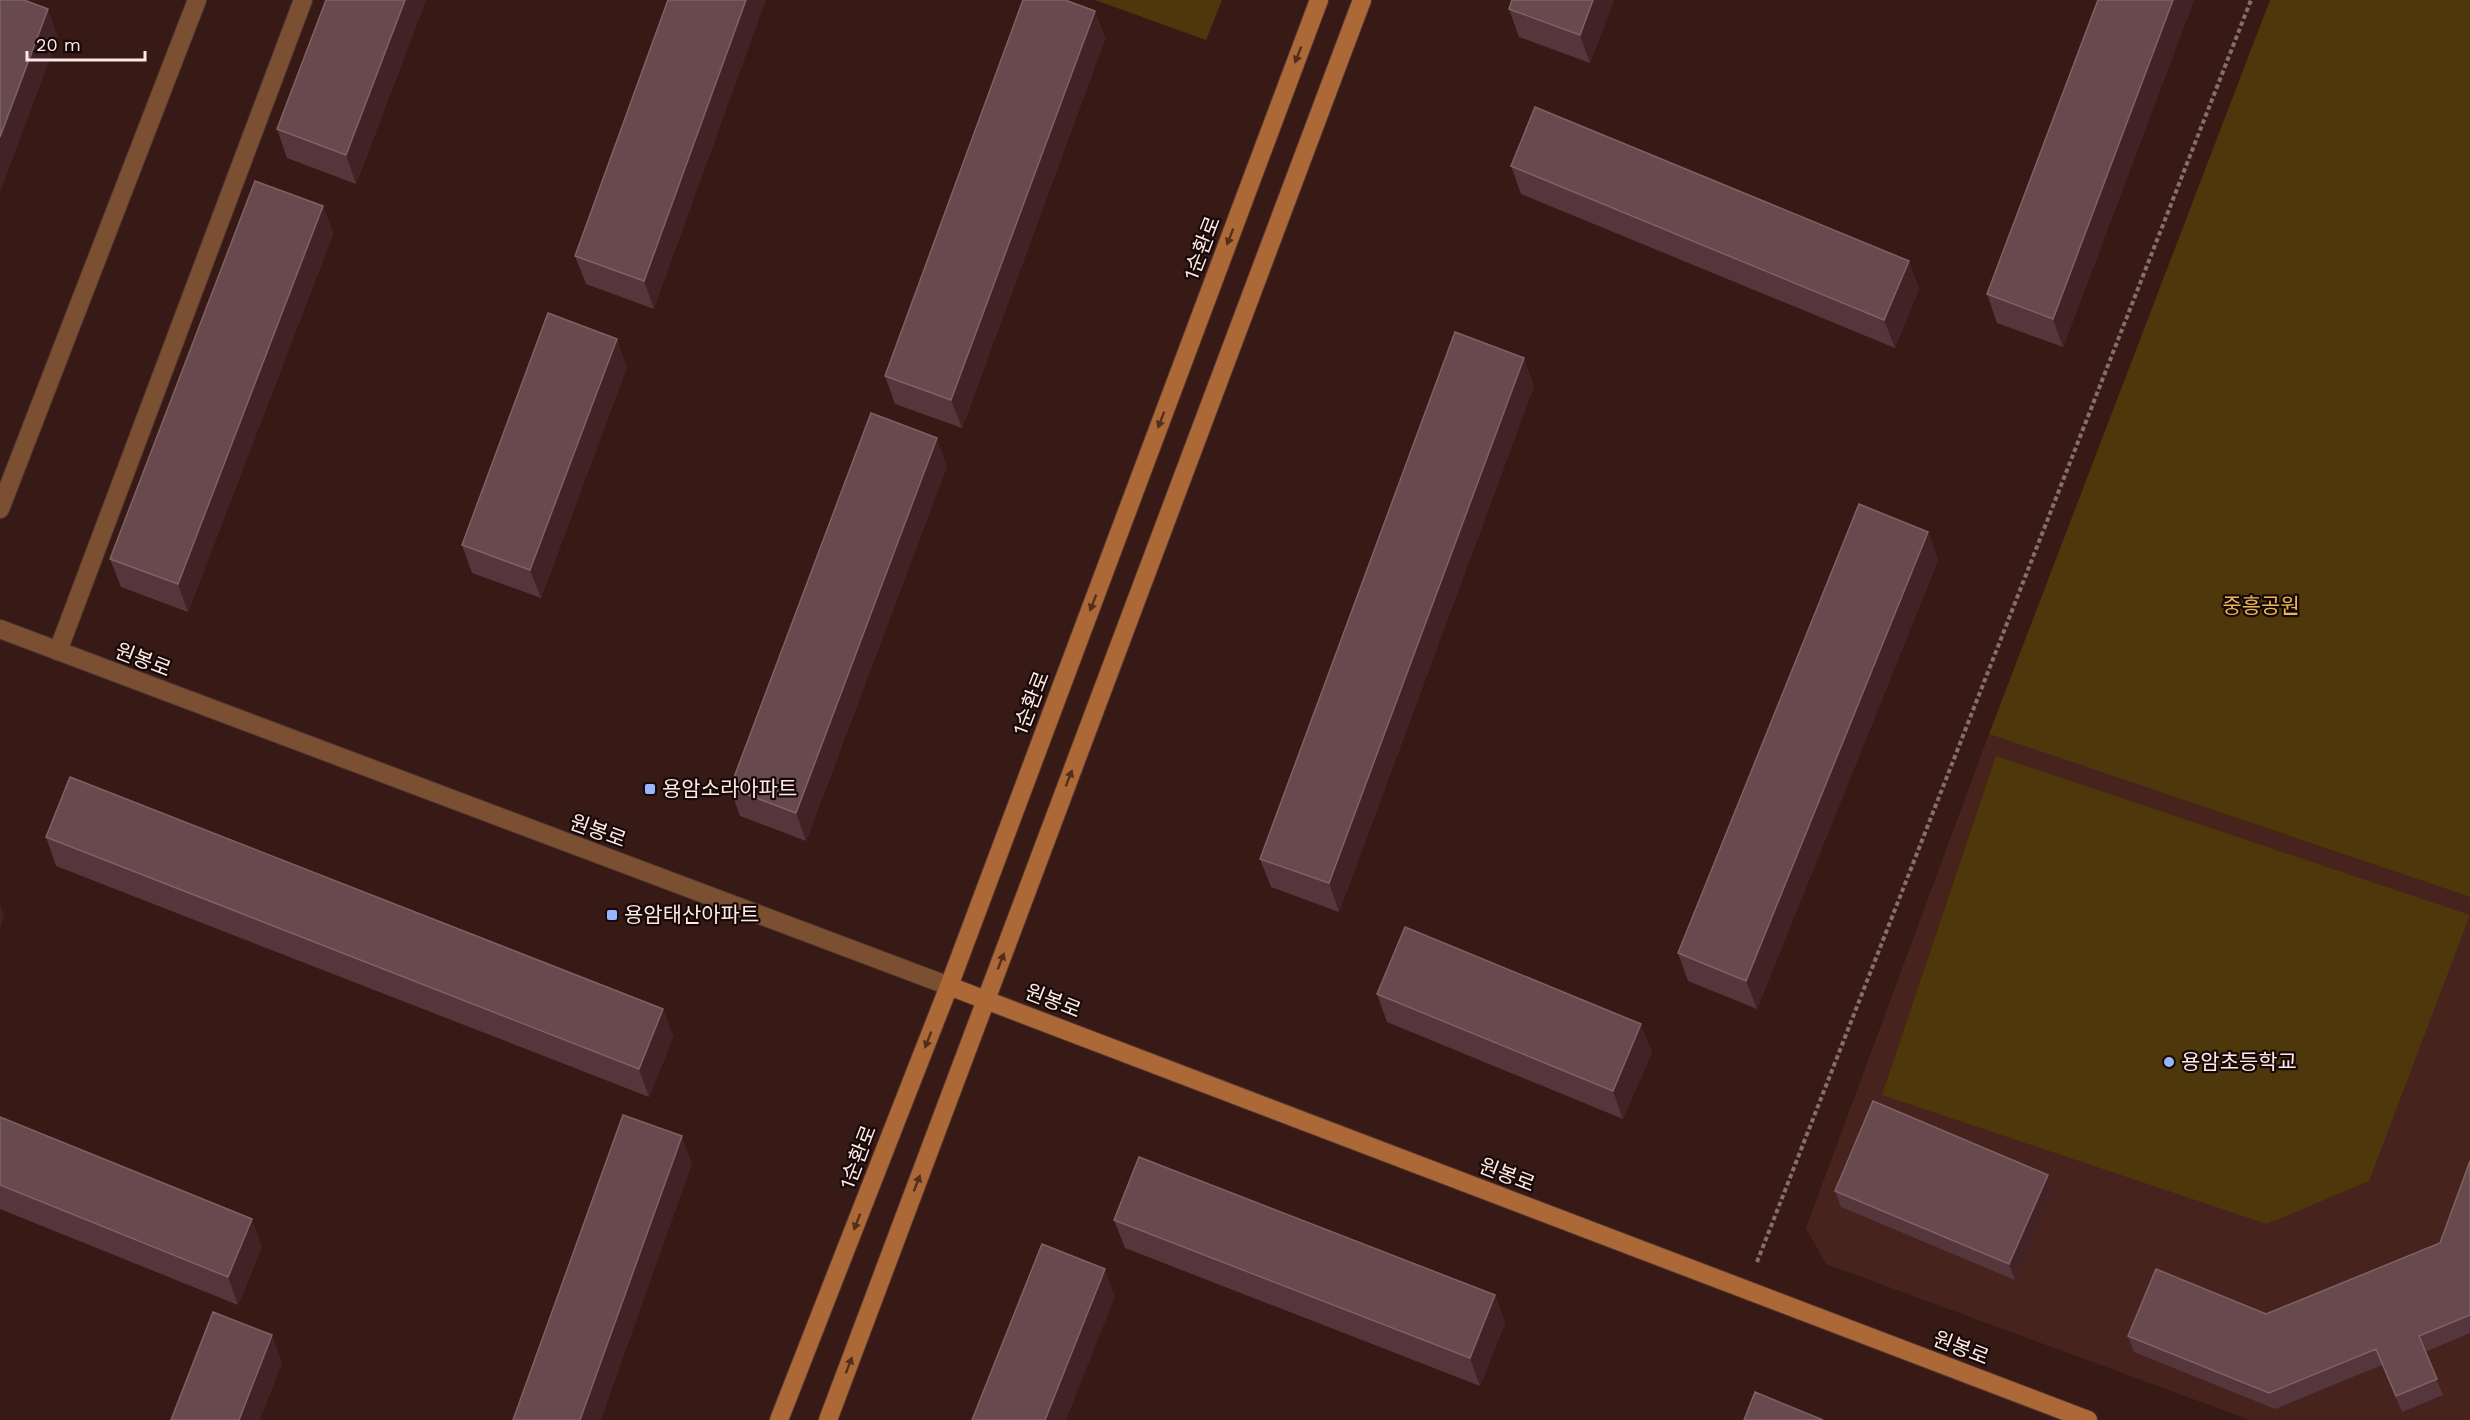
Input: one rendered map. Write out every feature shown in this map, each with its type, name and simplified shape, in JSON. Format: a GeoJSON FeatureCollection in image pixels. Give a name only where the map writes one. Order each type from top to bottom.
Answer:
{"type":"FeatureCollection","features":[{"type":"Feature","properties":{"kind":"street"},"geometry":{"type":"LineString","coordinates":[[0,509],[197,0]]}},
{"type":"Feature","properties":{"kind":"street"},"geometry":{"type":"LineString","coordinates":[[58,651],[303,0]]}},
{"type":"Feature","properties":{"kind":"street","name":"1순환로"},"geometry":{"type":"LineString","coordinates":[[779,1420],[949,986],[1319,0]]}},
{"type":"Feature","properties":{"kind":"street"},"geometry":{"type":"LineString","coordinates":[[828,1420],[1362,0]]}},
{"type":"Feature","properties":{"kind":"street","name":"원봉로"},"geometry":{"type":"LineString","coordinates":[[0,629],[986,1000],[2088,1420]]}},
{"type":"Feature","properties":{"kind":"path"},"geometry":{"type":"LineString","coordinates":[[1746,1290],[2251,0]]}},
{"type":"Feature","properties":{"kind":"shaded area","name":"용암초등학교"},"geometry":{"type":"Polygon","coordinates":[[[1989,734],[2470,897],[2470,1420],[2250,1420],[1826,1264],[1806,1228],[1989,734]]]}},
{"type":"Feature","properties":{"kind":"green space"},"geometry":{"type":"Polygon","coordinates":[[[1095,0],[1222,0],[1206,40],[1095,0]]]}},
{"type":"Feature","properties":{"kind":"green space","name":"중흥공원"},"geometry":{"type":"Polygon","coordinates":[[[2270,0],[2470,0],[2470,897],[1989,734],[2270,0]]]}},
{"type":"Feature","properties":{"kind":"green space"},"geometry":{"type":"Polygon","coordinates":[[[1996,756],[2470,915],[2369,1181],[2267,1224],[1882,1095],[1996,756]]]}},
{"type":"Feature","properties":{"kind":"building"},"geometry":{"type":"Polygon","coordinates":[[[0,0],[24,0],[48,9],[0,137],[0,0]]]}},
{"type":"Feature","properties":{"kind":"building"},"geometry":{"type":"Polygon","coordinates":[[[326,0],[405,0],[346,155],[277,129],[326,0]]]}},
{"type":"Feature","properties":{"kind":"building"},"geometry":{"type":"Polygon","coordinates":[[[668,0],[746,0],[644,281],[575,256],[668,0]]]}},
{"type":"Feature","properties":{"kind":"building"},"geometry":{"type":"Polygon","coordinates":[[[1023,0],[1065,0],[1095,11],[951,400],[885,376],[1023,0]]]}},
{"type":"Feature","properties":{"kind":"building"},"geometry":{"type":"Polygon","coordinates":[[[1512,0],[1593,0],[1580,35],[1509,9],[1512,0]]]}},
{"type":"Feature","properties":{"kind":"building"},"geometry":{"type":"Polygon","coordinates":[[[2098,0],[2173,0],[2053,319],[1987,294],[2098,0]]]}},
{"type":"Feature","properties":{"kind":"building"},"geometry":{"type":"Polygon","coordinates":[[[1535,107],[1909,261],[1884,320],[1511,166],[1535,107]]]}},
{"type":"Feature","properties":{"kind":"building"},"geometry":{"type":"Polygon","coordinates":[[[255,181],[323,206],[178,584],[110,559],[255,181]]]}},
{"type":"Feature","properties":{"kind":"building"},"geometry":{"type":"Polygon","coordinates":[[[548,313],[617,339],[530,570],[462,545],[548,313]]]}},
{"type":"Feature","properties":{"kind":"building"},"geometry":{"type":"Polygon","coordinates":[[[1455,332],[1524,358],[1329,883],[1260,859],[1455,332]]]}},
{"type":"Feature","properties":{"kind":"building"},"geometry":{"type":"Polygon","coordinates":[[[871,413],[937,438],[796,813],[730,788],[871,413]]]}},
{"type":"Feature","properties":{"kind":"building"},"geometry":{"type":"Polygon","coordinates":[[[1859,504],[1928,532],[1746,981],[1678,953],[1859,504]]]}},
{"type":"Feature","properties":{"kind":"building"},"geometry":{"type":"Polygon","coordinates":[[[70,777],[663,1009],[639,1069],[46,837],[70,777]]]}},
{"type":"Feature","properties":{"kind":"building"},"geometry":{"type":"Polygon","coordinates":[[[1405,927],[1641,1024],[1613,1091],[1377,994],[1405,927]]]}},
{"type":"Feature","properties":{"kind":"building"},"geometry":{"type":"Polygon","coordinates":[[[1873,1101],[2048,1175],[2009,1264],[1835,1191],[1873,1101]]]}},
{"type":"Feature","properties":{"kind":"building"},"geometry":{"type":"Polygon","coordinates":[[[623,1115],[682,1136],[580,1420],[513,1420],[623,1115]]]}},
{"type":"Feature","properties":{"kind":"building"},"geometry":{"type":"Polygon","coordinates":[[[0,1117],[252,1219],[228,1277],[0,1185],[0,1117]]]}},
{"type":"Feature","properties":{"kind":"building"},"geometry":{"type":"Polygon","coordinates":[[[1139,1157],[1495,1295],[1470,1358],[1114,1220],[1139,1157]]]}},
{"type":"Feature","properties":{"kind":"building"},"geometry":{"type":"Polygon","coordinates":[[[2470,1161],[2470,1315],[2419,1336],[2437,1379],[2396,1396],[2376,1349],[2269,1393],[2128,1336],[2156,1269],[2266,1314],[2440,1243],[2470,1161]]]}},
{"type":"Feature","properties":{"kind":"building"},"geometry":{"type":"Polygon","coordinates":[[[1042,1244],[1105,1269],[1045,1420],[972,1420],[1042,1244]]]}},
{"type":"Feature","properties":{"kind":"building"},"geometry":{"type":"Polygon","coordinates":[[[213,1312],[272,1335],[239,1420],[171,1420],[213,1312]]]}},
{"type":"Feature","properties":{"kind":"building"},"geometry":{"type":"Polygon","coordinates":[[[1755,1392],[1823,1420],[1744,1420],[1755,1392]]]}},
{"type":"Feature","properties":{"kind":"place","name":"용암소라아파트"},"geometry":{"type":"Point","coordinates":[650,789]}},
{"type":"Feature","properties":{"kind":"place","name":"용암태산아파트"},"geometry":{"type":"Point","coordinates":[612,915]}},
{"type":"Feature","properties":{"kind":"place","name":"용암초등학교"},"geometry":{"type":"Point","coordinates":[2169,1062]}}]}
